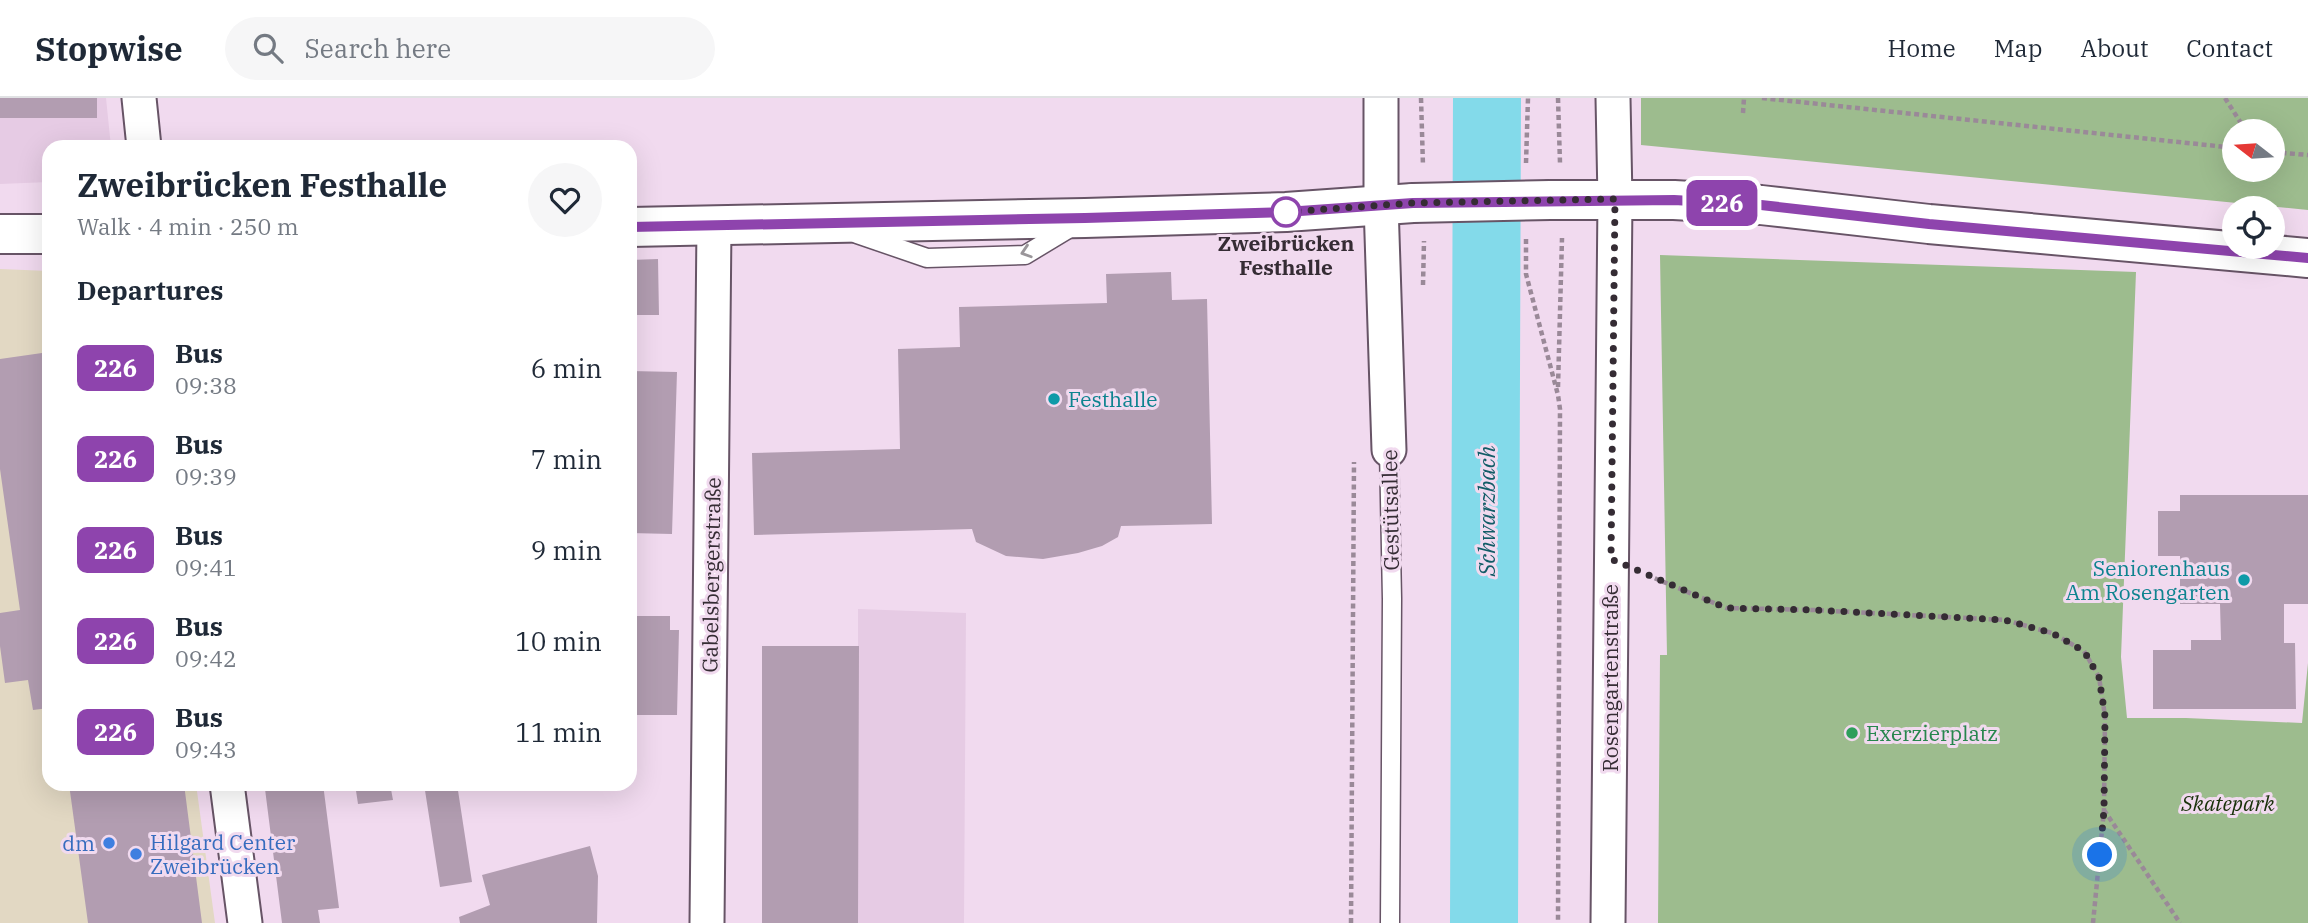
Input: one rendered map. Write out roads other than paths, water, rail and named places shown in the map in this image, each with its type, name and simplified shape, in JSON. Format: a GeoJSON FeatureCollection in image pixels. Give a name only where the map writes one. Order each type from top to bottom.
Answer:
{"type":"FeatureCollection","features":[{"type":"Feature","properties":{"kind":"main road"},"geometry":{"type":"LineString","coordinates":[[637,227],[1286,212],[1397,204],[1674,200],[1761,205],[1929,224],[2308,258]]}},
{"type":"Feature","properties":{"kind":"main road"},"geometry":{"type":"LineString","coordinates":[[0,234],[42,234]]}},
{"type":"Feature","properties":{"kind":"street"},"geometry":{"type":"LineString","coordinates":[[139,98],[143,140]]}},
{"type":"Feature","properties":{"kind":"street","name":"Gestütsallee"},"geometry":{"type":"LineString","coordinates":[[1381,98],[1397,204],[1389,450]]}},
{"type":"Feature","properties":{"kind":"street","name":"Rosengartenstraße"},"geometry":{"type":"LineString","coordinates":[[1608,923],[1615,199],[1613,98]]}},
{"type":"Feature","properties":{"kind":"street","name":"Gabelsbergerstraße"},"geometry":{"type":"LineString","coordinates":[[707,923],[715,226]]}},
{"type":"Feature","properties":{"kind":"street"},"geometry":{"type":"LineString","coordinates":[[228,791],[246,923]]}},
{"type":"Feature","properties":{"kind":"lane","name":"Gestütsallee"},"geometry":{"type":"LineString","coordinates":[[1389,450],[1392,599],[1390,923]]}},
{"type":"Feature","properties":{"kind":"waterway","name":"Schwarzbach"},"geometry":{"type":"LineString","coordinates":[[1484,923],[1487,98]]}},
{"type":"Feature","properties":{"kind":"place","name":"Zweibrücken Festhalle"},"geometry":{"type":"Point","coordinates":[1286,212]}},
{"type":"Feature","properties":{"kind":"place","name":"Festhalle"},"geometry":{"type":"Point","coordinates":[1054,399]}},
{"type":"Feature","properties":{"kind":"place","name":"Seniorenhaus Am Rosengarten"},"geometry":{"type":"Point","coordinates":[2244,580]}},
{"type":"Feature","properties":{"kind":"place","name":"Exerzierplatz"},"geometry":{"type":"Point","coordinates":[1852,733]}},
{"type":"Feature","properties":{"kind":"place","name":"dm"},"geometry":{"type":"Point","coordinates":[109,843]}},
{"type":"Feature","properties":{"kind":"place","name":"Hilgard Center Zweibrücken"},"geometry":{"type":"Point","coordinates":[136,854]}},
{"type":"Feature","properties":{"kind":"park label","name":"Skatepark"},"geometry":{"type":"Point","coordinates":[2228,803]}}]}
